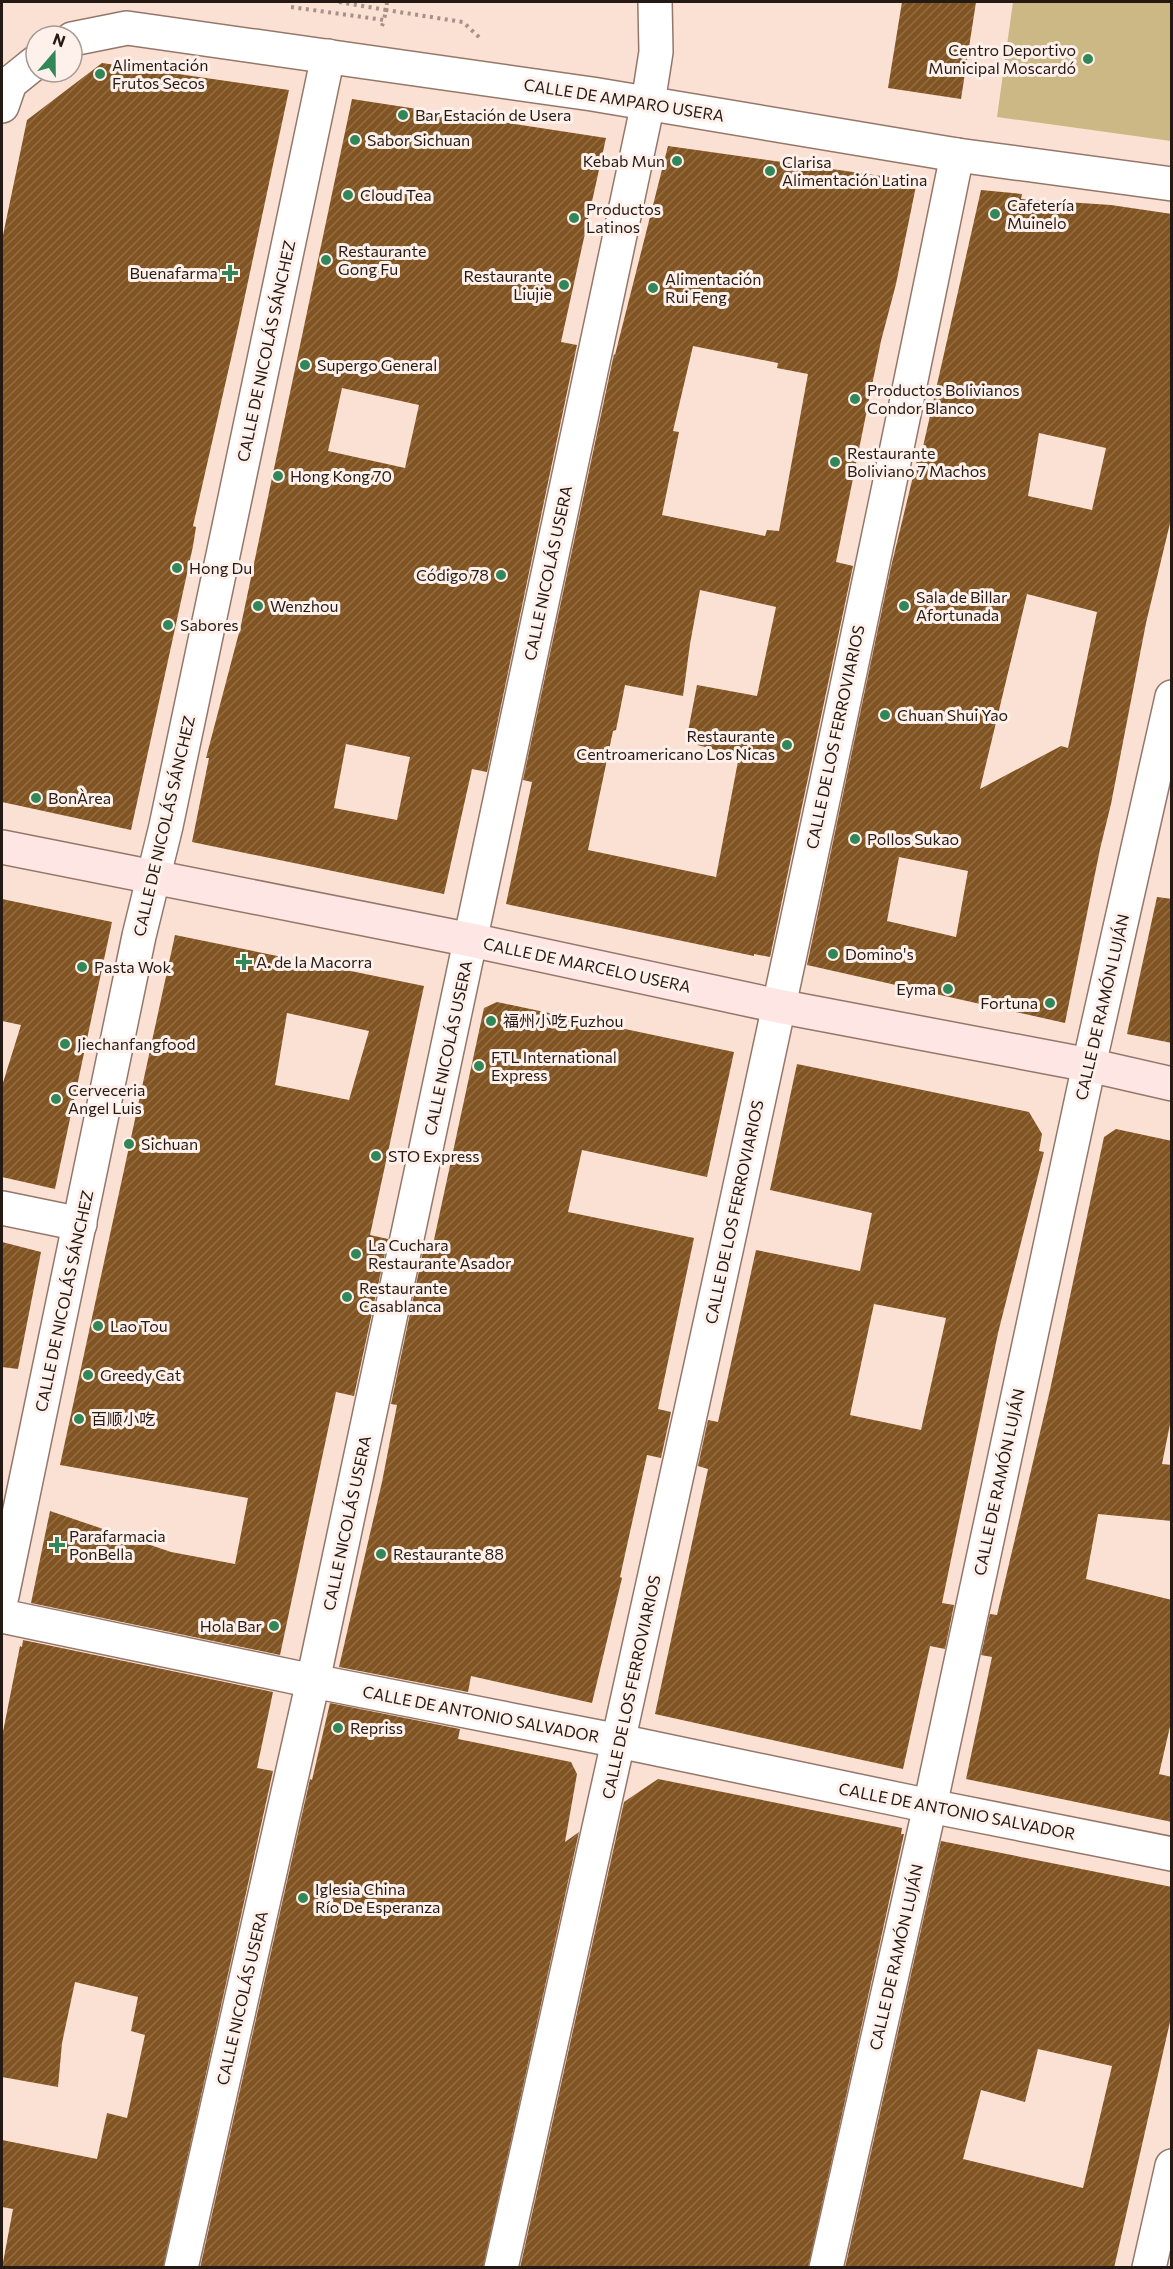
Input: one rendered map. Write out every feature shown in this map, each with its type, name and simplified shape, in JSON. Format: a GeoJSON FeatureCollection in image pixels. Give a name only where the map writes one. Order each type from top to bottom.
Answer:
{"type":"FeatureCollection","features":[{"type":"Feature","properties":{"kind":"main road","name":"CALLE DE MARCELO USERA"},"geometry":{"type":"LineString","coordinates":[[2,848],[471,940],[778,1006],[1089,1065],[1172,1084]]}},
{"type":"Feature","properties":{"kind":"street","name":"CALLE NICOLÁS USERA"},"geometry":{"type":"LineString","coordinates":[[181,2268],[313,1681],[648,103],[656,52],[655,2]]}},
{"type":"Feature","properties":{"kind":"street","name":"CALLE DE AMPARO USERA"},"geometry":{"type":"LineString","coordinates":[[84,36],[127,28],[648,103],[957,155],[1172,184]]}},
{"type":"Feature","properties":{"kind":"street","name":"CALLE DE NICOLÁS SÁNCHEZ"},"geometry":{"type":"LineString","coordinates":[[2,1596],[13,1482],[80,1224],[328,56]]}},
{"type":"Feature","properties":{"kind":"street"},"geometry":{"type":"LineString","coordinates":[[2,106],[10,83],[24,72]]}},
{"type":"Feature","properties":{"kind":"street","name":"CALLE DE LOS FERROVIARIOS"},"geometry":{"type":"LineString","coordinates":[[501,2268],[619,1741],[778,1006],[957,155]]}},
{"type":"Feature","properties":{"kind":"street","name":"CALLE DE RAMÓN LUJÁN"},"geometry":{"type":"LineString","coordinates":[[826,2268],[930,1806],[1089,1065],[1172,696]]}},
{"type":"Feature","properties":{"kind":"street"},"geometry":{"type":"LineString","coordinates":[[2,1208],[80,1224]]}},
{"type":"Feature","properties":{"kind":"street","name":"CALLE DE ANTONIO SALVADOR"},"geometry":{"type":"LineString","coordinates":[[2,1616],[1172,1854]]}},
{"type":"Feature","properties":{"kind":"street"},"geometry":{"type":"LineString","coordinates":[[1149,2268],[1172,2166]]}},
{"type":"Feature","properties":{"kind":"path"},"geometry":{"type":"LineString","coordinates":[[339,2],[463,22],[485,43]]}},
{"type":"Feature","properties":{"kind":"path"},"geometry":{"type":"LineString","coordinates":[[381,33],[387,2]]}},
{"type":"Feature","properties":{"kind":"path"},"geometry":{"type":"LineString","coordinates":[[291,7],[384,20]]}},
{"type":"Feature","properties":{"kind":"shaded area","name":"Centro Deportivo Municipal Moscardó"},"geometry":{"type":"Polygon","coordinates":[[[1013,2],[1171,2],[1171,141],[997,117],[1013,2]]]}},
{"type":"Feature","properties":{"kind":"building"},"geometry":{"type":"Polygon","coordinates":[[[902,2],[976,2],[961,99],[888,88],[902,2]]]}},
{"type":"Feature","properties":{"kind":"building"},"geometry":{"type":"Polygon","coordinates":[[[102,63],[289,90],[193,526],[196,527],[193,546],[131,830],[2,802],[2,240],[27,120],[74,84],[84,84],[84,77],[102,63]]]}},
{"type":"Feature","properties":{"kind":"building"},"geometry":{"type":"Polygon","coordinates":[[[352,99],[606,138],[561,342],[577,345],[487,772],[472,769],[444,894],[192,842],[209,758],[206,758],[241,625],[352,99]],[[342,388],[328,451],[405,468],[419,405],[342,388]],[[346,744],[334,808],[397,820],[410,757],[346,744]]]}},
{"type":"Feature","properties":{"kind":"building"},"geometry":{"type":"Polygon","coordinates":[[[668,146],[917,181],[896,284],[881,341],[836,562],[853,566],[770,957],[754,954],[754,956],[506,904],[532,782],[523,780],[615,355],[668,146]],[[693,346],[673,431],[679,432],[662,515],[765,536],[767,530],[779,531],[808,374],[777,368],[778,363],[693,346]],[[700,590],[683,696],[625,685],[588,850],[716,877],[739,756],[686,742],[697,685],[757,696],[776,607],[700,590]]]}},
{"type":"Feature","properties":{"kind":"building"},"geometry":{"type":"Polygon","coordinates":[[[981,190],[1022,194],[1021,199],[1111,205],[1172,214],[1172,515],[1146,623],[1065,1023],[807,965],[891,567],[917,460],[920,460],[981,190]],[[1039,433],[1028,496],[1092,510],[1106,448],[1039,433]],[[1027,594],[980,789],[1061,746],[1068,748],[1097,612],[1027,594]],[[899,857],[887,921],[956,937],[968,871],[899,857]]]}},
{"type":"Feature","properties":{"kind":"building"},"geometry":{"type":"Polygon","coordinates":[[[1157,897],[1172,899],[1172,1043],[1127,1034],[1157,897]]]}},
{"type":"Feature","properties":{"kind":"building"},"geometry":{"type":"Polygon","coordinates":[[[2,899],[112,922],[55,1189],[2,1177],[2,1086],[21,1025],[2,1021],[2,899]]]}},
{"type":"Feature","properties":{"kind":"building"},"geometry":{"type":"Polygon","coordinates":[[[175,935],[424,986],[370,1235],[388,1239],[354,1396],[336,1392],[280,1655],[31,1603],[50,1511],[171,1552],[235,1564],[248,1498],[60,1465],[175,935]],[[287,1013],[275,1085],[349,1100],[369,1031],[287,1013]]]}},
{"type":"Feature","properties":{"kind":"building"},"geometry":{"type":"Polygon","coordinates":[[[497,1002],[734,1052],[707,1177],[582,1150],[568,1212],[694,1238],[658,1409],[671,1412],[661,1458],[647,1455],[620,1577],[622,1578],[592,1703],[471,1676],[468,1692],[339,1667],[382,1482],[397,1405],[391,1404],[424,1247],[432,1249],[484,1008],[497,1002]]]}},
{"type":"Feature","properties":{"kind":"building"},"geometry":{"type":"Polygon","coordinates":[[[797,1064],[1029,1112],[1042,1134],[1039,1151],[1044,1152],[998,1333],[942,1603],[954,1605],[945,1649],[930,1646],[903,1769],[655,1714],[708,1469],[698,1466],[708,1420],[718,1422],[756,1250],[860,1271],[872,1213],[770,1190],[797,1064]],[[874,1304],[850,1415],[921,1430],[946,1318],[874,1304]]]}},
{"type":"Feature","properties":{"kind":"building"},"geometry":{"type":"Polygon","coordinates":[[[1116,1129],[1172,1141],[1172,1414],[1162,1464],[1172,1465],[1172,1521],[1098,1514],[1086,1579],[1172,1600],[1172,1718],[1159,1774],[1172,1777],[1172,1822],[966,1779],[992,1657],[981,1655],[990,1614],[997,1615],[1050,1390],[1104,1137],[1116,1129]]]}},
{"type":"Feature","properties":{"kind":"building"},"geometry":{"type":"Polygon","coordinates":[[[2,1242],[41,1252],[18,1369],[2,1367],[2,1242]]]}},
{"type":"Feature","properties":{"kind":"building"},"geometry":{"type":"Polygon","coordinates":[[[23,1640],[273,1692],[257,1768],[273,1771],[163,2268],[2,2268],[13,2209],[2,2207],[2,2140],[97,2159],[107,2113],[127,2118],[145,2035],[131,2031],[138,1997],[75,1982],[62,2043],[58,2087],[2,2077],[2,1737],[23,1640]]]}},
{"type":"Feature","properties":{"kind":"building"},"geometry":{"type":"Polygon","coordinates":[[[330,1703],[460,1729],[458,1739],[571,1762],[577,1774],[565,1842],[579,1832],[483,2268],[200,2268],[310,1779],[312,1780],[330,1703]]]}},
{"type":"Feature","properties":{"kind":"building"},"geometry":{"type":"Polygon","coordinates":[[[658,1779],[902,1828],[901,1834],[904,1834],[808,2268],[520,2268],[624,1802],[658,1779]]]}},
{"type":"Feature","properties":{"kind":"building"},"geometry":{"type":"Polygon","coordinates":[[[941,1841],[1172,1887],[1172,2013],[1114,2268],[845,2268],[941,1841]],[[1038,2049],[1025,2102],[981,2090],[963,2159],[1083,2188],[1112,2066],[1038,2049]]]}},
{"type":"Feature","properties":{"kind":"place","name":"Centro Deportivo Municipal Moscardó"},"geometry":{"type":"Point","coordinates":[1088,59]}},
{"type":"Feature","properties":{"kind":"place","name":"Alimentación Frutos Secos"},"geometry":{"type":"Point","coordinates":[100,74]}},
{"type":"Feature","properties":{"kind":"place","name":"Bar Estación de Usera"},"geometry":{"type":"Point","coordinates":[403,115]}},
{"type":"Feature","properties":{"kind":"place","name":"Sabor Sichuan"},"geometry":{"type":"Point","coordinates":[355,140]}},
{"type":"Feature","properties":{"kind":"place","name":"Kebab Mun"},"geometry":{"type":"Point","coordinates":[677,161]}},
{"type":"Feature","properties":{"kind":"place","name":"Clarisa Alimentación Latina"},"geometry":{"type":"Point","coordinates":[770,171]}},
{"type":"Feature","properties":{"kind":"place","name":"Cloud Tea"},"geometry":{"type":"Point","coordinates":[348,195]}},
{"type":"Feature","properties":{"kind":"place","name":"Cafetería Muinelo"},"geometry":{"type":"Point","coordinates":[995,214]}},
{"type":"Feature","properties":{"kind":"place","name":"Productos Latinos"},"geometry":{"type":"Point","coordinates":[574,218]}},
{"type":"Feature","properties":{"kind":"place","name":"Restaurante Gong Fu"},"geometry":{"type":"Point","coordinates":[326,260]}},
{"type":"Feature","properties":{"kind":"place","name":"Buenafarma"},"geometry":{"type":"Point","coordinates":[230,273]}},
{"type":"Feature","properties":{"kind":"place","name":"Restaurante Liujie"},"geometry":{"type":"Point","coordinates":[564,285]}},
{"type":"Feature","properties":{"kind":"place","name":"Alimentación Rui Feng"},"geometry":{"type":"Point","coordinates":[653,288]}},
{"type":"Feature","properties":{"kind":"place","name":"Supergo General"},"geometry":{"type":"Point","coordinates":[305,365]}},
{"type":"Feature","properties":{"kind":"place","name":"Productos Bolivianos Condor Blanco"},"geometry":{"type":"Point","coordinates":[855,399]}},
{"type":"Feature","properties":{"kind":"place","name":"Restaurante Boliviano 7 Machos"},"geometry":{"type":"Point","coordinates":[835,462]}},
{"type":"Feature","properties":{"kind":"place","name":"Hong Kong 70"},"geometry":{"type":"Point","coordinates":[278,476]}},
{"type":"Feature","properties":{"kind":"place","name":"Hong Du"},"geometry":{"type":"Point","coordinates":[177,568]}},
{"type":"Feature","properties":{"kind":"place","name":"Código 78"},"geometry":{"type":"Point","coordinates":[501,575]}},
{"type":"Feature","properties":{"kind":"place","name":"Wenzhou"},"geometry":{"type":"Point","coordinates":[258,606]}},
{"type":"Feature","properties":{"kind":"place","name":"Sala de Billar Afortunada"},"geometry":{"type":"Point","coordinates":[904,606]}},
{"type":"Feature","properties":{"kind":"place","name":"Sabores"},"geometry":{"type":"Point","coordinates":[168,625]}},
{"type":"Feature","properties":{"kind":"place","name":"Chuan Shui Yao"},"geometry":{"type":"Point","coordinates":[885,715]}},
{"type":"Feature","properties":{"kind":"place","name":"Restaurante Centroamericano Los Nicas"},"geometry":{"type":"Point","coordinates":[787,745]}},
{"type":"Feature","properties":{"kind":"place","name":"BonÀrea"},"geometry":{"type":"Point","coordinates":[36,798]}},
{"type":"Feature","properties":{"kind":"place","name":"Pollos Sukao"},"geometry":{"type":"Point","coordinates":[855,839]}},
{"type":"Feature","properties":{"kind":"place","name":"Domino's"},"geometry":{"type":"Point","coordinates":[833,954]}},
{"type":"Feature","properties":{"kind":"place","name":"A. de la Macorra"},"geometry":{"type":"Point","coordinates":[244,962]}},
{"type":"Feature","properties":{"kind":"place","name":"Pasta Wok"},"geometry":{"type":"Point","coordinates":[82,967]}},
{"type":"Feature","properties":{"kind":"place","name":"Eyma"},"geometry":{"type":"Point","coordinates":[948,989]}},
{"type":"Feature","properties":{"kind":"place","name":"Fortuna"},"geometry":{"type":"Point","coordinates":[1050,1003]}},
{"type":"Feature","properties":{"kind":"place","name":"福州小吃 Fuzhou"},"geometry":{"type":"Point","coordinates":[491,1021]}},
{"type":"Feature","properties":{"kind":"place","name":"Jiechanfangfood"},"geometry":{"type":"Point","coordinates":[65,1044]}},
{"type":"Feature","properties":{"kind":"place","name":"FTL International Express"},"geometry":{"type":"Point","coordinates":[479,1066]}},
{"type":"Feature","properties":{"kind":"place","name":"Cerveceria Angel Luis"},"geometry":{"type":"Point","coordinates":[56,1099]}},
{"type":"Feature","properties":{"kind":"place","name":"Sichuan"},"geometry":{"type":"Point","coordinates":[129,1144]}},
{"type":"Feature","properties":{"kind":"place","name":"STO Express"},"geometry":{"type":"Point","coordinates":[376,1156]}},
{"type":"Feature","properties":{"kind":"place","name":"La Cuchara Restaurante Asador"},"geometry":{"type":"Point","coordinates":[356,1254]}},
{"type":"Feature","properties":{"kind":"place","name":"Restaurante Casablanca"},"geometry":{"type":"Point","coordinates":[347,1297]}},
{"type":"Feature","properties":{"kind":"place","name":"Lao Tou"},"geometry":{"type":"Point","coordinates":[98,1326]}},
{"type":"Feature","properties":{"kind":"place","name":"Greedy Cat"},"geometry":{"type":"Point","coordinates":[88,1375]}},
{"type":"Feature","properties":{"kind":"place","name":"百顺小吃"},"geometry":{"type":"Point","coordinates":[79,1419]}},
{"type":"Feature","properties":{"kind":"place","name":"Parafarmacia PonBella"},"geometry":{"type":"Point","coordinates":[57,1545]}},
{"type":"Feature","properties":{"kind":"place","name":"Restaurante 88"},"geometry":{"type":"Point","coordinates":[381,1554]}},
{"type":"Feature","properties":{"kind":"place","name":"Hola Bar"},"geometry":{"type":"Point","coordinates":[274,1626]}},
{"type":"Feature","properties":{"kind":"place","name":"Repriss"},"geometry":{"type":"Point","coordinates":[338,1728]}},
{"type":"Feature","properties":{"kind":"place","name":"Iglesia China Río De Esperanza"},"geometry":{"type":"Point","coordinates":[303,1898]}}]}
